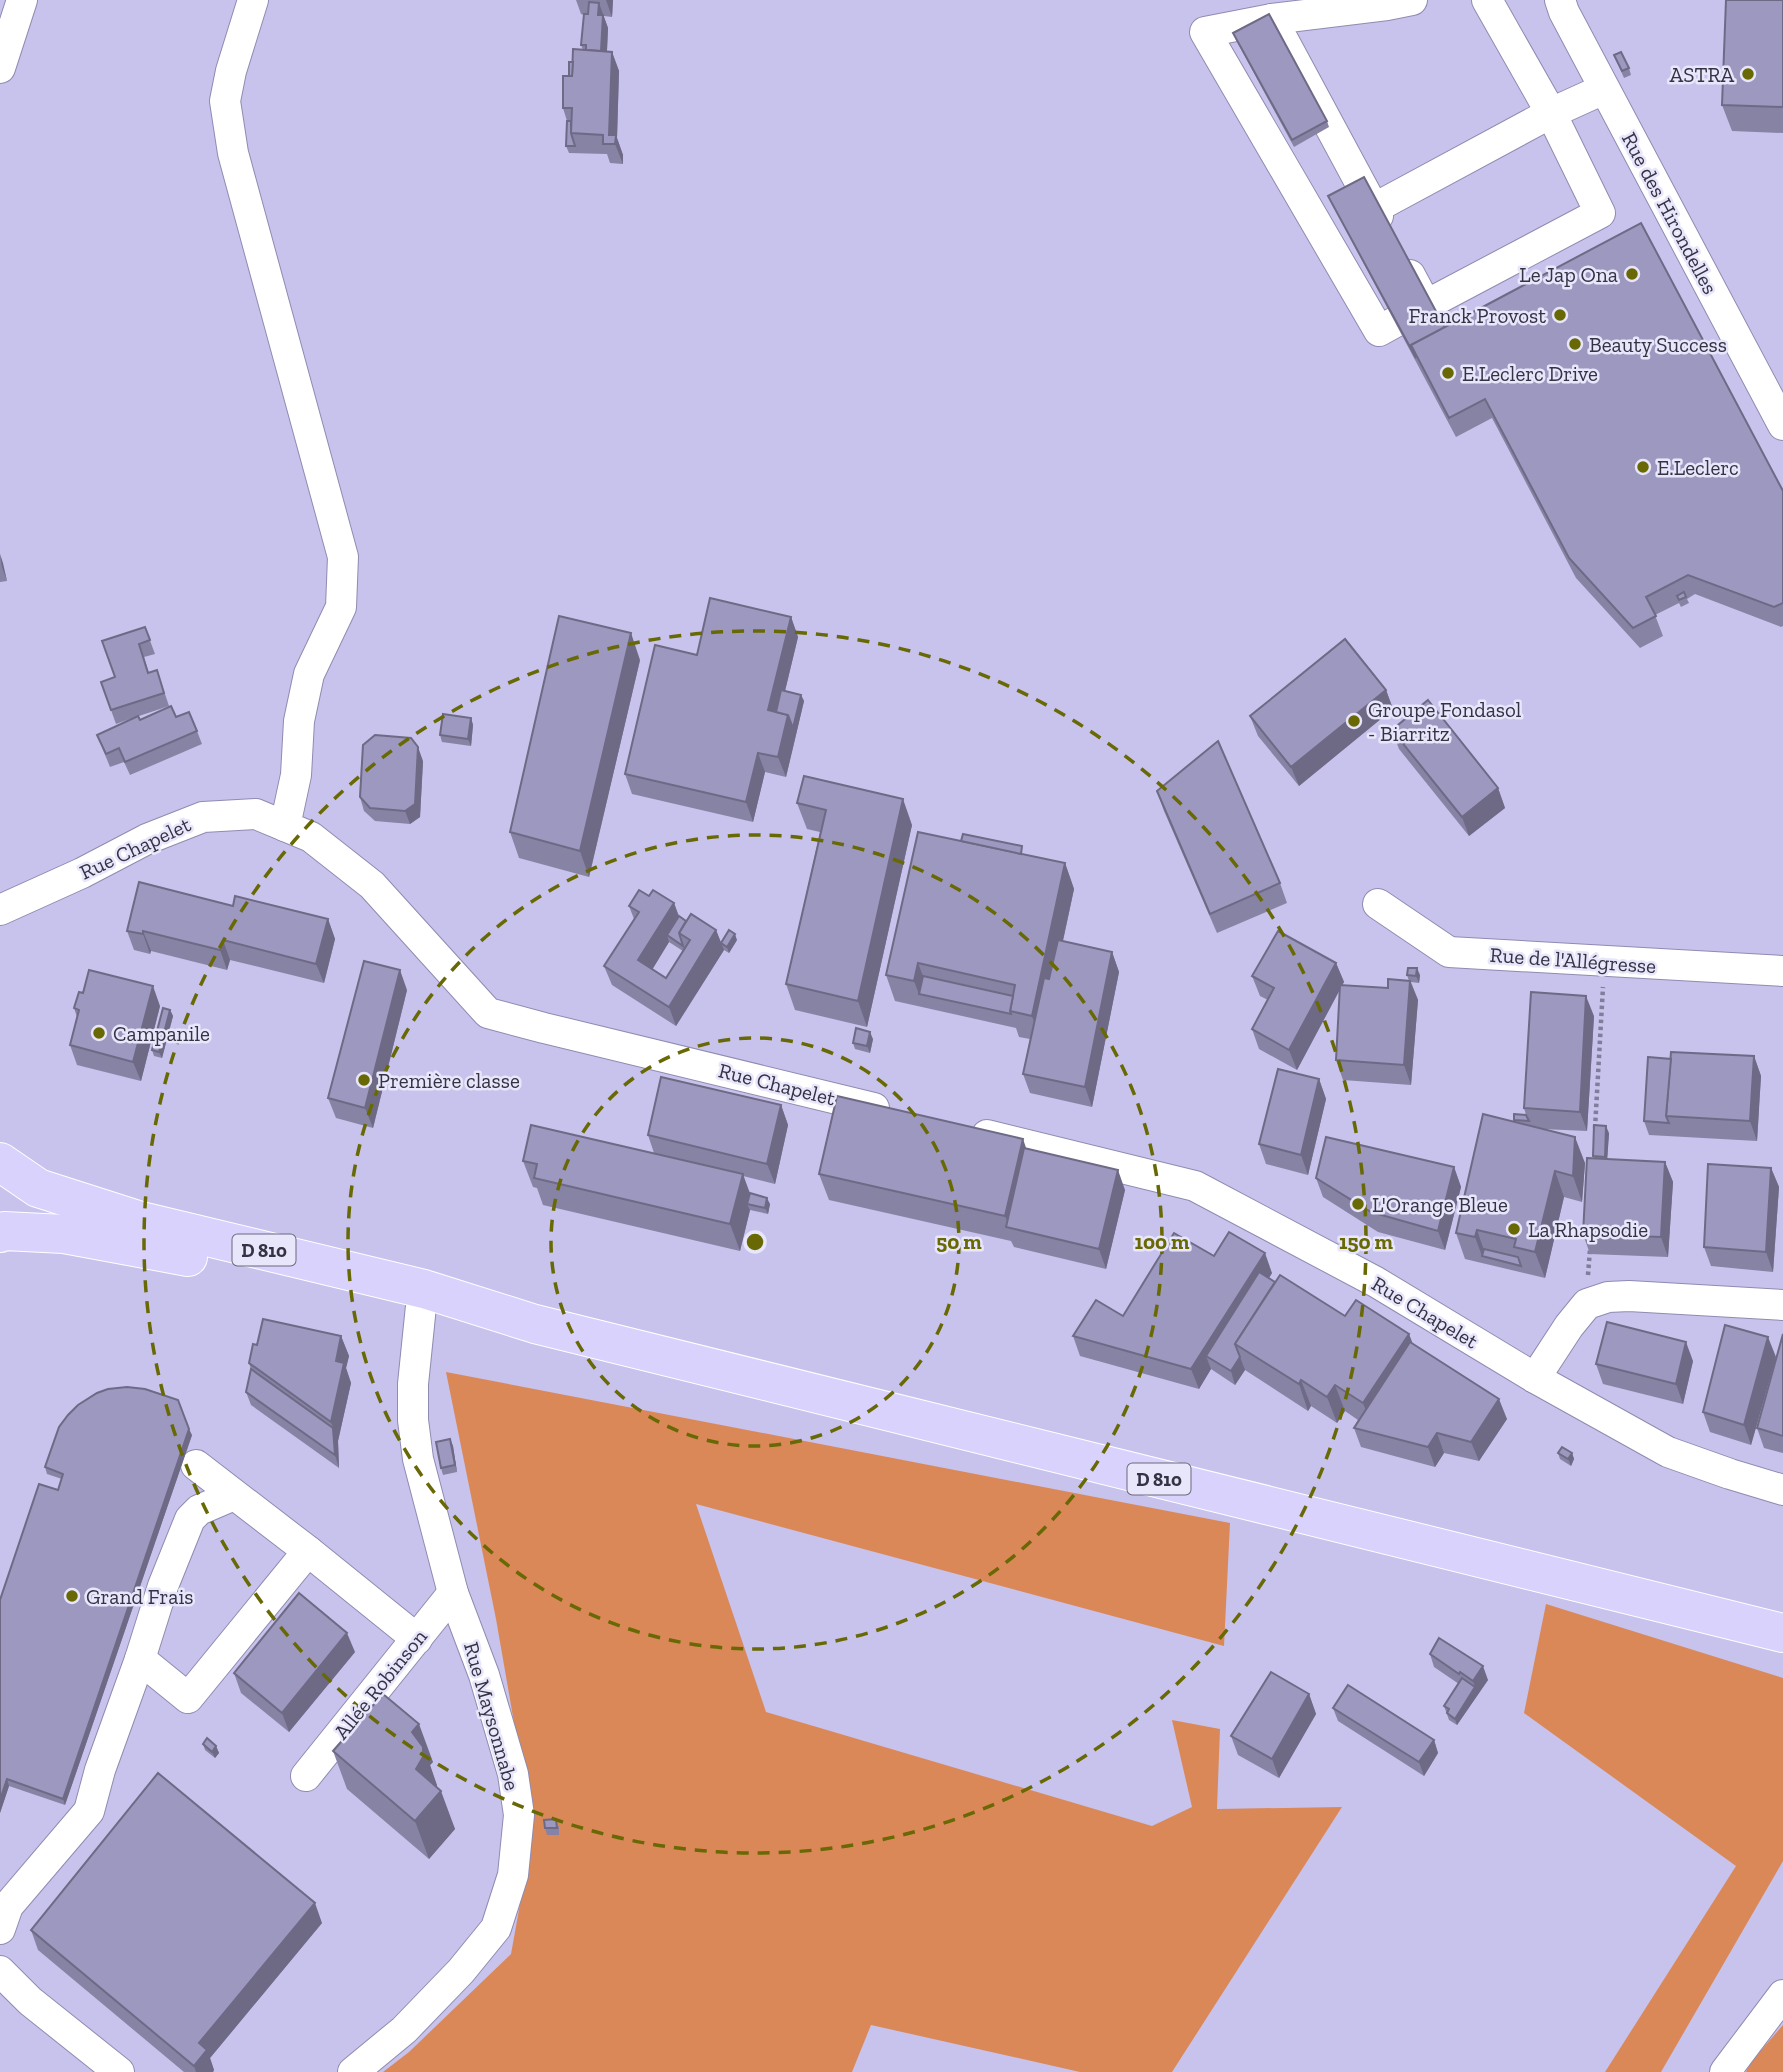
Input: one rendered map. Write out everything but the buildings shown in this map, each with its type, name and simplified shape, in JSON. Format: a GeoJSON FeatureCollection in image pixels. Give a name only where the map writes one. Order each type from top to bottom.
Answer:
{"type":"FeatureCollection","features":[{"type":"Feature","properties":{"kind":"main road","name":"D 810"},"geometry":{"type":"LineString","coordinates":[[0,1162],[38,1188],[141,1221],[424,1289],[535,1324],[1783,1633]]}},
{"type":"Feature","properties":{"kind":"main road","name":"D 810"},"geometry":{"type":"LineString","coordinates":[[0,1233],[64,1234],[314,1280],[421,1306],[535,1324]]}},
{"type":"Feature","properties":{"kind":"street"},"geometry":{"type":"LineString","coordinates":[[0,68],[22,0]]}},
{"type":"Feature","properties":{"kind":"street"},"geometry":{"type":"LineString","coordinates":[[253,0],[225,101],[233,153],[343,556],[341,607],[309,674],[299,721],[296,775],[285,826]]}},
{"type":"Feature","properties":{"kind":"street"},"geometry":{"type":"LineString","coordinates":[[1412,0],[1272,19],[1205,32],[1378,331],[1600,213],[1551,113],[1487,0]]}},
{"type":"Feature","properties":{"kind":"street","name":"Rue des Hirondelles"},"geometry":{"type":"LineString","coordinates":[[1560,0],[1604,89],[1783,425]]}},
{"type":"Feature","properties":{"kind":"street"},"geometry":{"type":"LineString","coordinates":[[1272,19],[1426,305]]}},
{"type":"Feature","properties":{"kind":"street"},"geometry":{"type":"LineString","coordinates":[[1373,209],[1551,113],[1604,89]]}},
{"type":"Feature","properties":{"kind":"street","name":"Rue Chapelet"},"geometry":{"type":"LineString","coordinates":[[0,910],[82,873],[147,839],[203,817],[256,814],[311,837],[372,885],[488,1013],[897,1113]]}},
{"type":"Feature","properties":{"kind":"street","name":"Rue de l'Allégresse"},"geometry":{"type":"LineString","coordinates":[[1378,904],[1449,952],[1783,971]]}},
{"type":"Feature","properties":{"kind":"street","name":"Rue Chapelet"},"geometry":{"type":"LineString","coordinates":[[965,1130],[1195,1186],[1376,1282],[1535,1378],[1668,1452],[1783,1490]]}},
{"type":"Feature","properties":{"kind":"street"},"geometry":{"type":"LineString","coordinates":[[1535,1378],[1587,1304],[1608,1297],[1783,1305]]}},
{"type":"Feature","properties":{"kind":"street","name":"Rue Maysonnabe"},"geometry":{"type":"LineString","coordinates":[[353,2072],[404,2031],[461,1971],[496,1928],[513,1875],[519,1815],[513,1774],[484,1675],[453,1593],[418,1459],[413,1420],[413,1384],[421,1306]]}},
{"type":"Feature","properties":{"kind":"street"},"geometry":{"type":"LineString","coordinates":[[196,1465],[416,1639]]}},
{"type":"Feature","properties":{"kind":"street"},"geometry":{"type":"LineString","coordinates":[[0,1929],[8,1906],[89,1811],[100,1770],[163,1586],[190,1519],[199,1510],[234,1495]]}},
{"type":"Feature","properties":{"kind":"street"},"geometry":{"type":"LineString","coordinates":[[140,1658],[188,1698],[308,1551]]}},
{"type":"Feature","properties":{"kind":"street","name":"Allée Robinson"},"geometry":{"type":"LineString","coordinates":[[306,1776],[453,1593]]}},
{"type":"Feature","properties":{"kind":"street"},"geometry":{"type":"LineString","coordinates":[[0,1970],[30,2001],[120,2072]]}},
{"type":"Feature","properties":{"kind":"street"},"geometry":{"type":"LineString","coordinates":[[1725,2072],[1781,2001]]}},
{"type":"Feature","properties":{"kind":"path"},"geometry":{"type":"LineString","coordinates":[[1595,1140],[1604,962]]}},
{"type":"Feature","properties":{"kind":"path"},"geometry":{"type":"LineString","coordinates":[[1587,1304],[1590,1236]]}},
{"type":"Feature","properties":{"kind":"shaded area"},"geometry":{"type":"Polygon","coordinates":[[[446,1372],[1230,1523],[1224,1646],[696,1504],[766,1712],[1152,1826],[1192,1807],[1172,1720],[1220,1729],[1217,1809],[1342,1807],[1172,2072],[1080,2072],[871,2025],[852,2072],[383,2072],[409,2052],[511,1954],[533,1832],[496,1619],[446,1372]]]}},
{"type":"Feature","properties":{"kind":"shaded area"},"geometry":{"type":"Polygon","coordinates":[[[1546,1604],[1783,1678],[1783,1861],[1661,2072],[1605,2072],[1736,1866],[1524,1713],[1546,1604]]]}},
{"type":"Feature","properties":{"kind":"shaded area"},"geometry":{"type":"Polygon","coordinates":[[[1783,2025],[1783,2072],[1746,2072],[1749,2064],[1783,2025]]]}},
{"type":"Feature","properties":{"kind":"place","name":"ASTRA"},"geometry":{"type":"Point","coordinates":[1748,74]}},
{"type":"Feature","properties":{"kind":"place","name":"Le Jap Ona"},"geometry":{"type":"Point","coordinates":[1632,274]}},
{"type":"Feature","properties":{"kind":"place","name":"Franck Provost"},"geometry":{"type":"Point","coordinates":[1560,315]}},
{"type":"Feature","properties":{"kind":"place","name":"Beauty Success"},"geometry":{"type":"Point","coordinates":[1575,344]}},
{"type":"Feature","properties":{"kind":"place","name":"E.Leclerc Drive"},"geometry":{"type":"Point","coordinates":[1448,373]}},
{"type":"Feature","properties":{"kind":"place","name":"E.Leclerc"},"geometry":{"type":"Point","coordinates":[1643,467]}},
{"type":"Feature","properties":{"kind":"place","name":"Groupe Fondasol - Biarritz"},"geometry":{"type":"Point","coordinates":[1354,721]}},
{"type":"Feature","properties":{"kind":"place","name":"Campanile"},"geometry":{"type":"Point","coordinates":[99,1033]}},
{"type":"Feature","properties":{"kind":"place","name":"Première classe"},"geometry":{"type":"Point","coordinates":[364,1080]}},
{"type":"Feature","properties":{"kind":"place","name":"L'Orange Bleue"},"geometry":{"type":"Point","coordinates":[1358,1204]}},
{"type":"Feature","properties":{"kind":"place","name":"La Rhapsodie"},"geometry":{"type":"Point","coordinates":[1514,1229]}},
{"type":"Feature","properties":{"kind":"place","name":"Grand Frais"},"geometry":{"type":"Point","coordinates":[72,1596]}}]}
